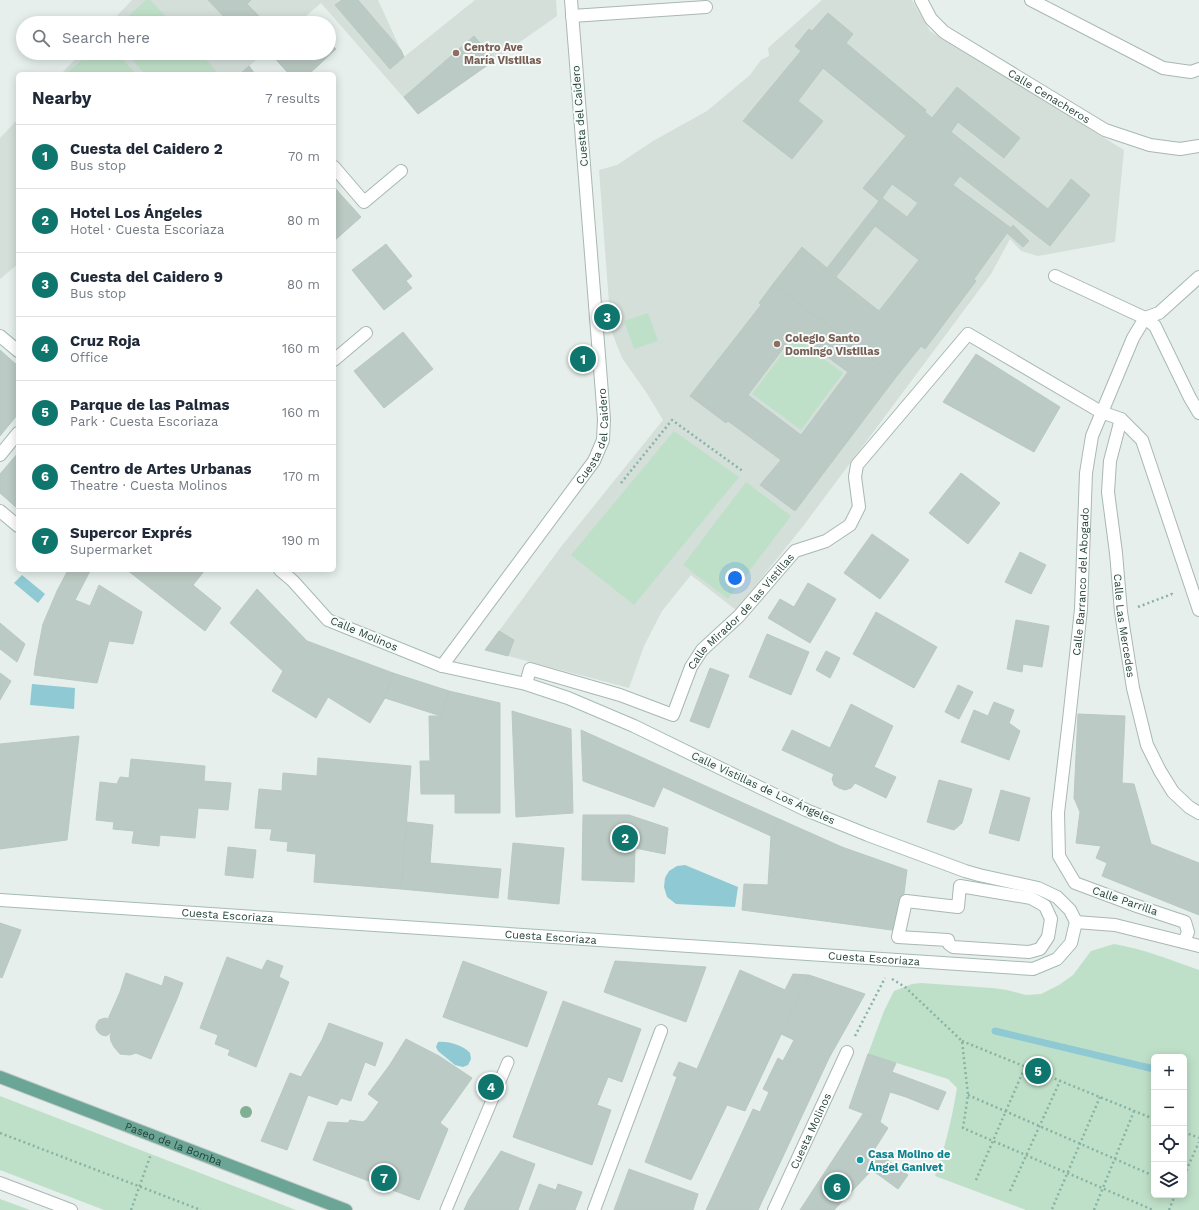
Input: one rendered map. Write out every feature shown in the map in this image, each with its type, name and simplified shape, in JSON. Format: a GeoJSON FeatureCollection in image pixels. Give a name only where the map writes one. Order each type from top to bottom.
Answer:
{"type":"FeatureCollection","features":[{"type":"Feature","properties":{"kind":"main road","name":"Paseo de la Bomba"},"geometry":{"type":"LineString","coordinates":[[0,1078],[346,1210]]}},
{"type":"Feature","properties":{"kind":"street","name":"Cuesta del Caidero"},"geometry":{"type":"LineString","coordinates":[[442,666],[594,461],[603,440],[604,419],[571,0]]}},
{"type":"Feature","properties":{"kind":"street","name":"Calle Cenacheros"},"geometry":{"type":"LineString","coordinates":[[922,0],[931,18],[944,32],[1105,130],[1150,145],[1180,149],[1199,146]]}},
{"type":"Feature","properties":{"kind":"street"},"geometry":{"type":"LineString","coordinates":[[1031,0],[1163,68],[1191,72],[1199,69]]}},
{"type":"Feature","properties":{"kind":"street"},"geometry":{"type":"LineString","coordinates":[[572,16],[706,7]]}},
{"type":"Feature","properties":{"kind":"street"},"geometry":{"type":"LineString","coordinates":[[336,169],[364,202],[401,171]]}},
{"type":"Feature","properties":{"kind":"street"},"geometry":{"type":"LineString","coordinates":[[1055,276],[1145,318],[1154,326],[1199,413]]}},
{"type":"Feature","properties":{"kind":"street"},"geometry":{"type":"LineString","coordinates":[[1145,318],[1159,313],[1199,277]]}},
{"type":"Feature","properties":{"kind":"street","name":"Calle Barranco del Abogado"},"geometry":{"type":"LineString","coordinates":[[1059,856],[1058,813],[1082,609],[1086,473],[1092,436],[1101,412],[1133,338],[1145,318]]}},
{"type":"Feature","properties":{"kind":"street"},"geometry":{"type":"LineString","coordinates":[[336,358],[366,333]]}},
{"type":"Feature","properties":{"kind":"street","name":"Calle Mirador de las Vistillas"},"geometry":{"type":"LineString","coordinates":[[526,684],[530,670],[620,695],[673,715],[691,667],[702,650],[739,616],[795,551],[826,541],[850,525],[859,507],[855,477],[857,465],[968,334],[1101,412]]}},
{"type":"Feature","properties":{"kind":"street"},"geometry":{"type":"LineString","coordinates":[[0,336],[16,349]]}},
{"type":"Feature","properties":{"kind":"street"},"geometry":{"type":"LineString","coordinates":[[1101,412],[1121,419],[1142,440],[1199,610]]}},
{"type":"Feature","properties":{"kind":"street","name":"Calle Las Mercedes"},"geometry":{"type":"LineString","coordinates":[[1121,419],[1110,461],[1108,492],[1116,553],[1121,612],[1133,688],[1147,745],[1160,771],[1173,792],[1189,807],[1199,813]]}},
{"type":"Feature","properties":{"kind":"street"},"geometry":{"type":"LineString","coordinates":[[0,455],[16,435]]}},
{"type":"Feature","properties":{"kind":"street"},"geometry":{"type":"LineString","coordinates":[[0,511],[16,524]]}},
{"type":"Feature","properties":{"kind":"street","name":"Calle Molinos"},"geometry":{"type":"LineString","coordinates":[[282,572],[293,581],[328,620],[442,666]]}},
{"type":"Feature","properties":{"kind":"street","name":"Calle Vistillas de Los Ángeles"},"geometry":{"type":"LineString","coordinates":[[442,666],[526,684],[568,698],[634,726],[806,810],[847,827],[965,871],[1038,888],[1056,897],[1070,910],[1076,922]]}},
{"type":"Feature","properties":{"kind":"street","name":"Calle Parrilla"},"geometry":{"type":"LineString","coordinates":[[1059,856],[1075,883],[1185,922],[1188,932],[1184,942]]}},
{"type":"Feature","properties":{"kind":"street"},"geometry":{"type":"LineString","coordinates":[[960,886],[1031,898],[1045,906],[1051,919],[1048,937],[1040,949],[1029,952],[953,946],[949,944],[948,940],[898,937],[906,901],[958,907],[960,886]]}},
{"type":"Feature","properties":{"kind":"street","name":"Cuesta Escoriaza"},"geometry":{"type":"LineString","coordinates":[[0,900],[1033,969],[1057,959],[1070,942],[1076,922]]}},
{"type":"Feature","properties":{"kind":"street"},"geometry":{"type":"LineString","coordinates":[[1076,922],[1115,925],[1199,946]]}},
{"type":"Feature","properties":{"kind":"street"},"geometry":{"type":"LineString","coordinates":[[594,1210],[661,1031]]}},
{"type":"Feature","properties":{"kind":"street","name":"Cuesta Molinos"},"geometry":{"type":"LineString","coordinates":[[774,1210],[847,1052]]}},
{"type":"Feature","properties":{"kind":"street"},"geometry":{"type":"LineString","coordinates":[[0,1183],[71,1210]]}},
{"type":"Feature","properties":{"kind":"lane"},"geometry":{"type":"LineString","coordinates":[[446,1210],[508,1062]]}},
{"type":"Feature","properties":{"kind":"path"},"geometry":{"type":"LineString","coordinates":[[621,482],[672,420],[744,472]]}},
{"type":"Feature","properties":{"kind":"path"},"geometry":{"type":"LineString","coordinates":[[1136,608],[1172,594],[1176,600]]}},
{"type":"Feature","properties":{"kind":"path"},"geometry":{"type":"LineString","coordinates":[[855,1036],[886,976],[905,987],[962,1041],[1151,1118]]}},
{"type":"Feature","properties":{"kind":"path"},"geometry":{"type":"LineString","coordinates":[[962,1041],[968,1095],[963,1128],[1153,1210]]}},
{"type":"Feature","properties":{"kind":"path"},"geometry":{"type":"LineString","coordinates":[[976,1180],[1025,1067]]}},
{"type":"Feature","properties":{"kind":"path"},"geometry":{"type":"LineString","coordinates":[[1010,1191],[1060,1081]]}},
{"type":"Feature","properties":{"kind":"path"},"geometry":{"type":"LineString","coordinates":[[968,1095],[1151,1175]]}},
{"type":"Feature","properties":{"kind":"path"},"geometry":{"type":"LineString","coordinates":[[1052,1209],[1100,1097]]}},
{"type":"Feature","properties":{"kind":"path"},"geometry":{"type":"LineString","coordinates":[[1094,1210],[1134,1111]]}},
{"type":"Feature","properties":{"kind":"path"},"geometry":{"type":"LineString","coordinates":[[0,1133],[201,1210]]}},
{"type":"Feature","properties":{"kind":"path"},"geometry":{"type":"LineString","coordinates":[[1187,1133],[1199,1138]]}},
{"type":"Feature","properties":{"kind":"path"},"geometry":{"type":"LineString","coordinates":[[1187,1168],[1199,1142]]}},
{"type":"Feature","properties":{"kind":"path"},"geometry":{"type":"LineString","coordinates":[[131,1210],[152,1152]]}},
{"type":"Feature","properties":{"kind":"path"},"geometry":{"type":"LineString","coordinates":[[1169,1210],[1174,1198]]}},
{"type":"Feature","properties":{"kind":"shaded area","name":"Centro Ave María Vistillas"},"geometry":{"type":"Polygon","coordinates":[[[132,0],[378,0],[404,57],[475,0],[556,0],[557,16],[418,114],[336,20],[336,16],[332,16],[321,3],[306,16],[117,16],[132,0]]]}},
{"type":"Feature","properties":{"kind":"shaded area","name":"Colegio Santo Domingo Vistillas"},"geometry":{"type":"Polygon","coordinates":[[[822,0],[912,0],[930,31],[1124,150],[1115,242],[1038,256],[1021,251],[1010,239],[991,274],[804,525],[736,610],[691,575],[662,611],[644,646],[629,688],[485,650],[560,548],[663,420],[646,392],[622,358],[611,330],[599,170],[617,165],[653,141],[707,111],[750,75],[761,60],[769,56],[768,48],[822,0]]]}},
{"type":"Feature","properties":{"kind":"shaded area"},"geometry":{"type":"Polygon","coordinates":[[[74,60],[256,60],[242,72],[63,72],[74,60]]]}},
{"type":"Feature","properties":{"kind":"shaded area"},"geometry":{"type":"Polygon","coordinates":[[[16,121],[16,266],[0,279],[0,138],[16,121]]]}},
{"type":"Feature","properties":{"kind":"green space"},"geometry":{"type":"Polygon","coordinates":[[[146,0],[150,0],[165,16],[129,16],[146,0]]]}},
{"type":"Feature","properties":{"kind":"green space"},"geometry":{"type":"Polygon","coordinates":[[[82,60],[123,60],[134,72],[68,72],[82,60]]]}},
{"type":"Feature","properties":{"kind":"green space"},"geometry":{"type":"Polygon","coordinates":[[[132,60],[206,60],[216,71],[215,72],[143,72],[132,60]]]}},
{"type":"Feature","properties":{"kind":"green space"},"geometry":{"type":"Polygon","coordinates":[[[648,313],[658,341],[634,349],[624,321],[648,313]]]}},
{"type":"Feature","properties":{"kind":"green space"},"geometry":{"type":"Polygon","coordinates":[[[795,337],[843,373],[801,430],[752,394],[795,337]]]}},
{"type":"Feature","properties":{"kind":"green space"},"geometry":{"type":"Polygon","coordinates":[[[674,431],[739,477],[634,605],[571,555],[674,431]]]}},
{"type":"Feature","properties":{"kind":"green space"},"geometry":{"type":"Polygon","coordinates":[[[746,482],[791,516],[728,599],[683,565],[746,482]]]}},
{"type":"Feature","properties":{"kind":"green space"},"geometry":{"type":"Polygon","coordinates":[[[1114,944],[1147,952],[1199,970],[1199,1210],[1026,1210],[935,1176],[948,1133],[957,1088],[948,1079],[868,1054],[884,1011],[894,991],[912,984],[921,983],[992,988],[1026,995],[1041,994],[1059,985],[1073,975],[1091,951],[1114,944]]]}},
{"type":"Feature","properties":{"kind":"green space"},"geometry":{"type":"Polygon","coordinates":[[[0,1096],[296,1210],[104,1210],[0,1170],[0,1096]]]}},
{"type":"Feature","properties":{"kind":"green space"},"geometry":{"type":"Polygon","coordinates":[[[0,1199],[30,1210],[0,1210],[0,1199]]]}},
{"type":"Feature","properties":{"kind":"water"},"geometry":{"type":"Polygon","coordinates":[[[22,575],[45,594],[38,603],[14,583],[22,575]]]}},
{"type":"Feature","properties":{"kind":"water"},"geometry":{"type":"Polygon","coordinates":[[[32,684],[75,688],[74,709],[30,705],[32,684]]]}},
{"type":"Feature","properties":{"kind":"water"},"geometry":{"type":"Polygon","coordinates":[[[685,865],[738,887],[735,907],[676,904],[667,897],[664,887],[665,878],[669,871],[677,866],[685,865]]]}},
{"type":"Feature","properties":{"kind":"water"},"geometry":{"type":"Polygon","coordinates":[[[438,1042],[455,1044],[467,1050],[470,1053],[471,1059],[468,1065],[463,1067],[455,1065],[438,1051],[436,1047],[438,1042]]]}},
{"type":"Feature","properties":{"kind":"building"},"geometry":{"type":"Polygon","coordinates":[[[208,0],[251,0],[247,4],[259,16],[223,16],[208,0]]]}},
{"type":"Feature","properties":{"kind":"building"},"geometry":{"type":"Polygon","coordinates":[[[342,0],[358,0],[401,50],[404,57],[390,69],[335,5],[342,0]]]}},
{"type":"Feature","properties":{"kind":"building"},"geometry":{"type":"Polygon","coordinates":[[[828,13],[853,34],[846,43],[926,110],[925,112],[932,118],[957,87],[1020,138],[1004,158],[958,122],[951,132],[1048,209],[1071,179],[1090,195],[1050,246],[960,176],[953,185],[1011,228],[1013,225],[1029,241],[1023,247],[1007,233],[974,279],[976,281],[925,349],[921,346],[896,377],[773,284],[802,247],[827,268],[879,201],[863,188],[906,136],[823,68],[798,101],[823,121],[792,159],[743,121],[801,51],[795,46],[809,29],[812,31],[828,13]],[[892,184],[882,198],[907,217],[918,203],[892,184]],[[875,226],[836,277],[879,311],[919,260],[875,226]]]}},
{"type":"Feature","properties":{"kind":"building"},"geometry":{"type":"Polygon","coordinates":[[[474,36],[495,60],[418,114],[404,97],[474,36]]]}},
{"type":"Feature","properties":{"kind":"building"},"geometry":{"type":"Polygon","coordinates":[[[276,60],[324,60],[311,72],[287,72],[276,60]]]}},
{"type":"Feature","properties":{"kind":"building"},"geometry":{"type":"Polygon","coordinates":[[[249,66],[254,72],[242,72],[249,66]]]}},
{"type":"Feature","properties":{"kind":"building"},"geometry":{"type":"Polygon","coordinates":[[[336,189],[361,217],[336,239],[336,189]]]}},
{"type":"Feature","properties":{"kind":"building"},"geometry":{"type":"Polygon","coordinates":[[[386,244],[412,276],[406,281],[412,288],[384,310],[352,270],[386,244]]]}},
{"type":"Feature","properties":{"kind":"building"},"geometry":{"type":"Polygon","coordinates":[[[773,284],[896,377],[795,511],[760,485],[781,460],[728,421],[726,423],[690,396],[761,305],[759,303],[773,284]],[[795,333],[748,395],[801,435],[848,372],[795,333]]]}},
{"type":"Feature","properties":{"kind":"building"},"geometry":{"type":"Polygon","coordinates":[[[403,332],[433,369],[384,408],[354,371],[403,332]]]}},
{"type":"Feature","properties":{"kind":"building"},"geometry":{"type":"Polygon","coordinates":[[[0,350],[16,364],[16,416],[0,436],[0,350]]]}},
{"type":"Feature","properties":{"kind":"building"},"geometry":{"type":"Polygon","coordinates":[[[976,354],[1060,407],[1034,452],[943,402],[976,354]]]}},
{"type":"Feature","properties":{"kind":"building"},"geometry":{"type":"Polygon","coordinates":[[[16,455],[16,507],[0,493],[0,474],[16,455]]]}},
{"type":"Feature","properties":{"kind":"building"},"geometry":{"type":"Polygon","coordinates":[[[961,473],[1000,503],[968,544],[929,513],[961,473]]]}},
{"type":"Feature","properties":{"kind":"building"},"geometry":{"type":"Polygon","coordinates":[[[872,534],[909,560],[880,599],[844,573],[872,534]]]}},
{"type":"Feature","properties":{"kind":"building"},"geometry":{"type":"Polygon","coordinates":[[[1020,552],[1046,565],[1031,594],[1005,582],[1020,552]]]}},
{"type":"Feature","properties":{"kind":"building"},"geometry":{"type":"Polygon","coordinates":[[[67,572],[89,572],[75,600],[90,606],[99,585],[142,612],[133,644],[109,641],[97,683],[34,675],[43,624],[67,572]]]}},
{"type":"Feature","properties":{"kind":"building"},"geometry":{"type":"Polygon","coordinates":[[[130,572],[203,572],[193,585],[221,608],[205,631],[130,572]]]}},
{"type":"Feature","properties":{"kind":"building"},"geometry":{"type":"Polygon","coordinates":[[[808,583],[836,599],[810,643],[768,618],[780,599],[794,607],[808,583]]]}},
{"type":"Feature","properties":{"kind":"building"},"geometry":{"type":"Polygon","coordinates":[[[257,589],[307,641],[393,673],[385,698],[370,723],[328,697],[316,718],[272,691],[283,671],[230,623],[257,589]]]}},
{"type":"Feature","properties":{"kind":"building"},"geometry":{"type":"Polygon","coordinates":[[[876,612],[937,647],[914,688],[853,654],[876,612]]]}},
{"type":"Feature","properties":{"kind":"building"},"geometry":{"type":"Polygon","coordinates":[[[1016,620],[1049,626],[1042,667],[1023,664],[1022,672],[1007,669],[1016,620]]]}},
{"type":"Feature","properties":{"kind":"building"},"geometry":{"type":"Polygon","coordinates":[[[0,623],[25,644],[17,662],[0,649],[0,623]]]}},
{"type":"Feature","properties":{"kind":"building"},"geometry":{"type":"Polygon","coordinates":[[[499,631],[514,640],[508,656],[485,650],[499,631]]]}},
{"type":"Feature","properties":{"kind":"building"},"geometry":{"type":"Polygon","coordinates":[[[767,634],[809,652],[791,695],[749,677],[767,634]]]}},
{"type":"Feature","properties":{"kind":"building"},"geometry":{"type":"Polygon","coordinates":[[[826,651],[840,658],[830,678],[816,670],[826,651]]]}},
{"type":"Feature","properties":{"kind":"building"},"geometry":{"type":"Polygon","coordinates":[[[710,668],[729,675],[709,728],[690,721],[710,668]]]}},
{"type":"Feature","properties":{"kind":"building"},"geometry":{"type":"Polygon","coordinates":[[[0,673],[11,681],[4,693],[0,690],[0,673]]]}},
{"type":"Feature","properties":{"kind":"building"},"geometry":{"type":"Polygon","coordinates":[[[393,673],[449,691],[441,716],[385,698],[393,673]]]}},
{"type":"Feature","properties":{"kind":"building"},"geometry":{"type":"Polygon","coordinates":[[[958,685],[973,692],[959,719],[945,712],[958,685]]]}},
{"type":"Feature","properties":{"kind":"building"},"geometry":{"type":"Polygon","coordinates":[[[0,690],[4,693],[0,700],[0,690]]]}},
{"type":"Feature","properties":{"kind":"building"},"geometry":{"type":"Polygon","coordinates":[[[449,691],[500,703],[500,813],[455,813],[455,794],[421,794],[420,761],[430,761],[429,716],[441,716],[449,691]]]}},
{"type":"Feature","properties":{"kind":"building"},"geometry":{"type":"Polygon","coordinates":[[[994,702],[1014,710],[1009,723],[1020,731],[1009,760],[961,742],[974,710],[988,716],[994,702]]]}},
{"type":"Feature","properties":{"kind":"building"},"geometry":{"type":"Polygon","coordinates":[[[851,704],[893,726],[874,767],[896,777],[886,798],[855,783],[851,788],[845,790],[839,788],[834,785],[832,779],[834,774],[782,750],[792,730],[830,748],[851,704]]]}},
{"type":"Feature","properties":{"kind":"building"},"geometry":{"type":"Polygon","coordinates":[[[512,711],[571,729],[573,813],[516,817],[512,711]]]}},
{"type":"Feature","properties":{"kind":"building"},"geometry":{"type":"Polygon","coordinates":[[[1078,714],[1125,716],[1122,783],[1134,784],[1151,844],[1199,863],[1199,915],[1102,876],[1107,863],[1096,858],[1101,846],[1076,843],[1080,812],[1074,798],[1078,714]]]}},
{"type":"Feature","properties":{"kind":"building"},"geometry":{"type":"Polygon","coordinates":[[[581,730],[779,819],[771,836],[663,787],[654,807],[583,781],[581,730]]]}},
{"type":"Feature","properties":{"kind":"building"},"geometry":{"type":"Polygon","coordinates":[[[79,736],[67,840],[0,849],[0,744],[79,736]]]}},
{"type":"Feature","properties":{"kind":"building"},"geometry":{"type":"Polygon","coordinates":[[[318,758],[411,766],[401,889],[314,882],[316,854],[287,851],[288,842],[270,840],[272,829],[255,828],[259,789],[282,791],[283,773],[317,776],[318,758]]]}},
{"type":"Feature","properties":{"kind":"building"},"geometry":{"type":"Polygon","coordinates":[[[131,759],[205,766],[204,781],[231,783],[228,810],[198,808],[195,838],[160,835],[159,846],[132,843],[134,831],[113,829],[114,822],[96,820],[100,782],[117,784],[120,777],[129,778],[131,759]]]}},
{"type":"Feature","properties":{"kind":"building"},"geometry":{"type":"Polygon","coordinates":[[[939,780],[972,789],[962,823],[954,830],[927,822],[939,780]]]}},
{"type":"Feature","properties":{"kind":"building"},"geometry":{"type":"Polygon","coordinates":[[[1001,790],[1030,798],[1019,841],[989,833],[1001,790]]]}},
{"type":"Feature","properties":{"kind":"building"},"geometry":{"type":"Polygon","coordinates":[[[583,815],[629,815],[668,828],[665,854],[635,848],[634,882],[582,880],[583,815]]]}},
{"type":"Feature","properties":{"kind":"building"},"geometry":{"type":"Polygon","coordinates":[[[779,819],[842,847],[907,870],[899,931],[742,910],[744,884],[768,885],[771,836],[779,819]]]}},
{"type":"Feature","properties":{"kind":"building"},"geometry":{"type":"Polygon","coordinates":[[[407,822],[433,825],[430,863],[501,869],[498,898],[401,889],[407,822]]]}},
{"type":"Feature","properties":{"kind":"building"},"geometry":{"type":"Polygon","coordinates":[[[513,843],[564,848],[559,904],[508,899],[513,843]]]}},
{"type":"Feature","properties":{"kind":"building"},"geometry":{"type":"Polygon","coordinates":[[[228,847],[256,850],[253,878],[225,875],[228,847]]]}},
{"type":"Feature","properties":{"kind":"building"},"geometry":{"type":"Polygon","coordinates":[[[0,923],[21,930],[2,978],[0,977],[0,923]]]}},
{"type":"Feature","properties":{"kind":"building"},"geometry":{"type":"Polygon","coordinates":[[[227,957],[262,970],[267,960],[283,966],[279,977],[289,982],[256,1067],[228,1055],[230,1050],[215,1044],[218,1035],[200,1028],[227,957]]]}},
{"type":"Feature","properties":{"kind":"building"},"geometry":{"type":"Polygon","coordinates":[[[463,961],[547,992],[527,1047],[443,1017],[463,961]]]}},
{"type":"Feature","properties":{"kind":"building"},"geometry":{"type":"Polygon","coordinates":[[[615,961],[706,967],[686,1022],[604,992],[615,961]]]}},
{"type":"Feature","properties":{"kind":"building"},"geometry":{"type":"Polygon","coordinates":[[[740,970],[785,990],[793,974],[809,975],[745,1111],[727,1105],[691,1180],[645,1162],[677,1077],[673,1075],[679,1062],[697,1069],[740,970]]]}},
{"type":"Feature","properties":{"kind":"building"},"geometry":{"type":"Polygon","coordinates":[[[126,973],[162,986],[165,976],[183,983],[151,1059],[136,1053],[130,1055],[120,1054],[111,1041],[110,1036],[112,1032],[106,1036],[99,1033],[96,1029],[96,1025],[99,1020],[105,1018],[108,1019],[120,992],[126,973]]]}},
{"type":"Feature","properties":{"kind":"building"},"geometry":{"type":"Polygon","coordinates":[[[809,975],[865,994],[829,1058],[758,1210],[706,1210],[753,1109],[760,1112],[769,1092],[763,1089],[778,1058],[783,1061],[794,1040],[781,1034],[809,975]]]}},
{"type":"Feature","properties":{"kind":"building"},"geometry":{"type":"Polygon","coordinates":[[[563,1001],[641,1029],[622,1082],[608,1077],[597,1105],[611,1110],[592,1165],[513,1137],[563,1001]]]}},
{"type":"Feature","properties":{"kind":"building"},"geometry":{"type":"Polygon","coordinates":[[[329,1023],[383,1043],[375,1066],[365,1062],[351,1101],[341,1098],[337,1105],[308,1095],[287,1150],[261,1141],[290,1073],[301,1077],[322,1040],[329,1023]]]}},
{"type":"Feature","properties":{"kind":"building"},"geometry":{"type":"Polygon","coordinates":[[[406,1039],[439,1056],[472,1078],[440,1123],[448,1129],[419,1200],[313,1160],[328,1122],[348,1123],[350,1120],[363,1122],[366,1120],[379,1102],[368,1094],[389,1066],[406,1039]]]}},
{"type":"Feature","properties":{"kind":"building"},"geometry":{"type":"Polygon","coordinates":[[[868,1054],[896,1063],[892,1072],[946,1092],[938,1110],[890,1092],[880,1122],[873,1117],[849,1108],[868,1054]]]}},
{"type":"Feature","properties":{"kind":"building","name":"Casa Molino de Ángel Ganivet"},"geometry":{"type":"Polygon","coordinates":[[[863,1114],[873,1117],[888,1128],[874,1150],[908,1175],[898,1189],[872,1170],[834,1210],[800,1210],[863,1114]]]}},
{"type":"Feature","properties":{"kind":"building"},"geometry":{"type":"Polygon","coordinates":[[[501,1151],[535,1164],[518,1210],[464,1210],[469,1199],[501,1151]]]}},
{"type":"Feature","properties":{"kind":"building"},"geometry":{"type":"Polygon","coordinates":[[[629,1169],[698,1194],[693,1210],[614,1210],[629,1169]]]}},
{"type":"Feature","properties":{"kind":"building"},"geometry":{"type":"Polygon","coordinates":[[[539,1184],[556,1190],[558,1184],[582,1192],[575,1210],[529,1210],[539,1184]]]}},
{"type":"Feature","properties":{"kind":"waterway"},"geometry":{"type":"LineString","coordinates":[[995,1031],[1151,1068]]}},
{"type":"Feature","properties":{"kind":"place","name":"Centro Ave María Vistillas"},"geometry":{"type":"Point","coordinates":[456,53]}},
{"type":"Feature","properties":{"kind":"place","name":"Cuesta del Caidero 9"},"geometry":{"type":"Point","coordinates":[607,317]}},
{"type":"Feature","properties":{"kind":"place","name":"Colegio Santo Domingo Vistillas"},"geometry":{"type":"Point","coordinates":[777,344]}},
{"type":"Feature","properties":{"kind":"place","name":"Cuesta del Caidero 2"},"geometry":{"type":"Point","coordinates":[583,359]}},
{"type":"Feature","properties":{"kind":"place","name":"Hotel Los Ángeles"},"geometry":{"type":"Point","coordinates":[625,838]}},
{"type":"Feature","properties":{"kind":"place","name":"Parque de las Palmas"},"geometry":{"type":"Point","coordinates":[1038,1071]}},
{"type":"Feature","properties":{"kind":"place","name":"Cruz Roja"},"geometry":{"type":"Point","coordinates":[491,1087]}},
{"type":"Feature","properties":{"kind":"place","name":"Casa Molino de Ángel Ganivet"},"geometry":{"type":"Point","coordinates":[860,1160]}},
{"type":"Feature","properties":{"kind":"place","name":"Supercor Exprés"},"geometry":{"type":"Point","coordinates":[384,1178]}},
{"type":"Feature","properties":{"kind":"place","name":"Centro de Artes Urbanas"},"geometry":{"type":"Point","coordinates":[837,1187]}}]}
